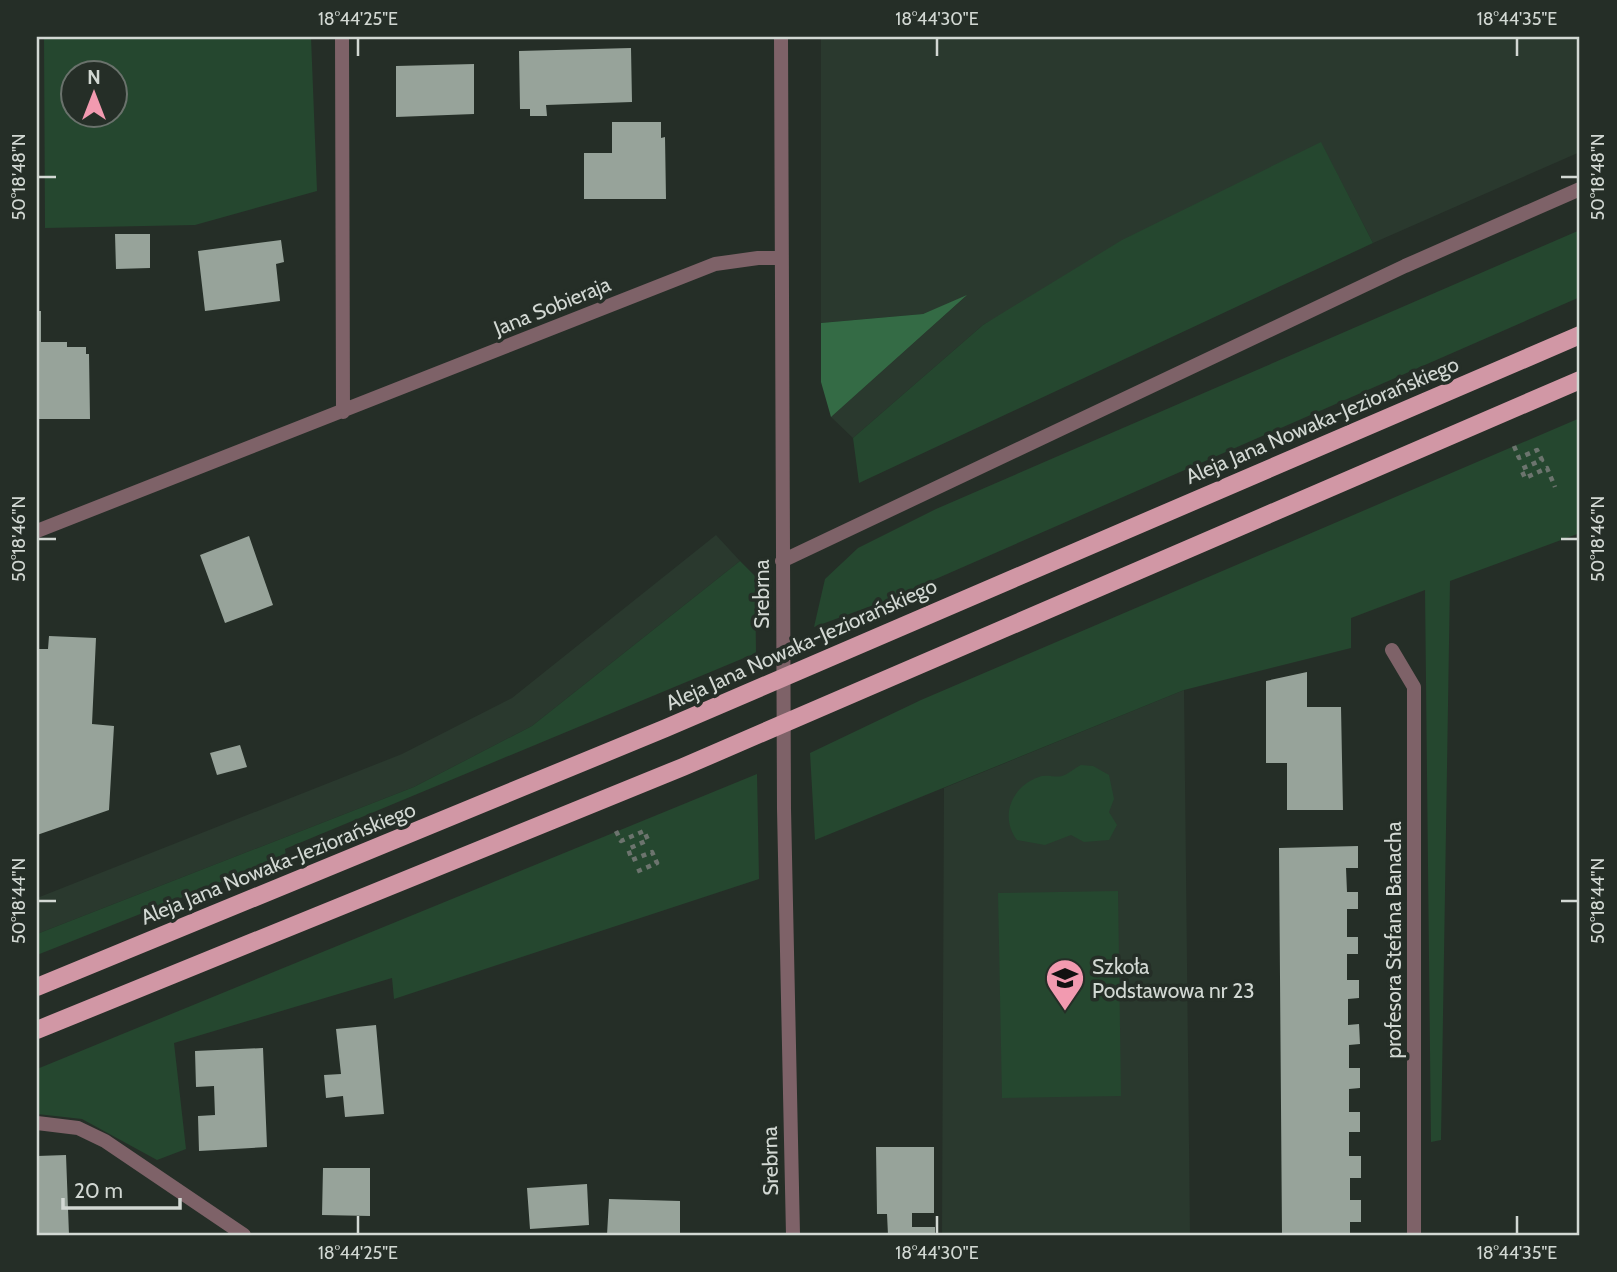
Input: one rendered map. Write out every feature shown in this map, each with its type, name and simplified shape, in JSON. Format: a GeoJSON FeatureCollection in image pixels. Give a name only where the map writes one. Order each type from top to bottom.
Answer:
{"type":"FeatureCollection","features":[{"type":"Feature","properties":{"kind":"main road","name":"Aleja Jana Nowaka-Jeziorańskiego"},"geometry":{"type":"LineString","coordinates":[[37,987],[666,728],[1580,335]]}},
{"type":"Feature","properties":{"kind":"main road"},"geometry":{"type":"LineString","coordinates":[[37,1030],[683,767],[1580,380]]}},
{"type":"Feature","properties":{"kind":"street"},"geometry":{"type":"LineString","coordinates":[[342,37],[343,412]]}},
{"type":"Feature","properties":{"kind":"street","name":"Srebrna"},"geometry":{"type":"LineString","coordinates":[[781,37],[782,561],[793,1235]]}},
{"type":"Feature","properties":{"kind":"street"},"geometry":{"type":"LineString","coordinates":[[782,561],[1405,266],[1580,189]]}},
{"type":"Feature","properties":{"kind":"street","name":"Jana Sobieraja"},"geometry":{"type":"LineString","coordinates":[[37,531],[715,264],[781,258]]}},
{"type":"Feature","properties":{"kind":"street","name":"profesora Stefana Banacha"},"geometry":{"type":"LineString","coordinates":[[1392,650],[1414,687],[1414,1235]]}},
{"type":"Feature","properties":{"kind":"street"},"geometry":{"type":"LineString","coordinates":[[37,1123],[78,1128],[105,1141],[244,1235]]}},
{"type":"Feature","properties":{"kind":"path"},"geometry":{"type":"LineString","coordinates":[[1514,446],[1519,458],[1537,450],[1542,460],[1521,469],[1525,478],[1547,468],[1555,487]]}},
{"type":"Feature","properties":{"kind":"path"},"geometry":{"type":"LineString","coordinates":[[617,831],[621,841],[644,831],[648,840],[628,849],[632,860],[652,852],[657,863],[636,872]]}},
{"type":"Feature","properties":{"kind":"shaded area"},"geometry":{"type":"Polygon","coordinates":[[[821,37],[1580,37],[1580,152],[1373,243],[1321,143],[983,325],[853,438],[831,417],[965,297],[923,314],[821,323],[821,37]]]}},
{"type":"Feature","properties":{"kind":"shaded area"},"geometry":{"type":"Polygon","coordinates":[[[716,535],[740,561],[532,726],[414,787],[37,934],[37,898],[402,754],[512,698],[716,535]]]}},
{"type":"Feature","properties":{"kind":"shaded area","name":"Szkoła Podstawowa nr 23"},"geometry":{"type":"Polygon","coordinates":[[[1184,690],[1190,1235],[942,1235],[944,788],[1184,690]]]}},
{"type":"Feature","properties":{"kind":"green space"},"geometry":{"type":"Polygon","coordinates":[[[44,37],[311,37],[317,191],[195,225],[45,228],[44,37]]]}},
{"type":"Feature","properties":{"kind":"green space"},"geometry":{"type":"Polygon","coordinates":[[[1321,142],[1373,243],[859,483],[853,438],[983,325],[1122,240],[1321,142]]]}},
{"type":"Feature","properties":{"kind":"green space"},"geometry":{"type":"Polygon","coordinates":[[[1580,230],[1580,297],[890,599],[814,627],[825,579],[858,548],[936,509],[1580,230]]]}},
{"type":"Feature","properties":{"kind":"green space"},"geometry":{"type":"Polygon","coordinates":[[[967,295],[831,417],[821,382],[821,323],[923,314],[967,295]]]}},
{"type":"Feature","properties":{"kind":"green space"},"geometry":{"type":"Polygon","coordinates":[[[1580,418],[1580,533],[1450,581],[1441,1140],[1431,1142],[1425,590],[1351,618],[1351,648],[1184,690],[815,840],[810,753],[921,700],[1580,418]]]}},
{"type":"Feature","properties":{"kind":"green space"},"geometry":{"type":"Polygon","coordinates":[[[740,561],[755,576],[756,653],[285,849],[286,856],[37,955],[37,934],[414,787],[532,726],[740,561]]]}},
{"type":"Feature","properties":{"kind":"green space"},"geometry":{"type":"Polygon","coordinates":[[[1081,765],[1093,766],[1109,775],[1114,799],[1109,812],[1117,825],[1109,840],[1084,842],[1071,835],[1045,845],[1017,840],[1009,821],[1015,795],[1030,781],[1039,777],[1064,775],[1081,765]]]}},
{"type":"Feature","properties":{"kind":"green space"},"geometry":{"type":"Polygon","coordinates":[[[757,774],[759,879],[394,999],[392,978],[174,1043],[186,1149],[157,1160],[82,1119],[37,1114],[37,1069],[757,774]]]}},
{"type":"Feature","properties":{"kind":"green space"},"geometry":{"type":"Polygon","coordinates":[[[1118,891],[1121,1096],[1002,1098],[998,893],[1118,891]]]}},
{"type":"Feature","properties":{"kind":"building"},"geometry":{"type":"Polygon","coordinates":[[[631,48],[632,102],[546,105],[547,116],[530,116],[530,109],[520,109],[519,51],[631,48]]]}},
{"type":"Feature","properties":{"kind":"building"},"geometry":{"type":"Polygon","coordinates":[[[474,64],[474,114],[396,117],[396,66],[474,64]]]}},
{"type":"Feature","properties":{"kind":"building"},"geometry":{"type":"Polygon","coordinates":[[[612,122],[661,122],[661,138],[665,137],[666,199],[584,199],[584,153],[612,153],[612,122]]]}},
{"type":"Feature","properties":{"kind":"building"},"geometry":{"type":"Polygon","coordinates":[[[115,234],[150,234],[150,268],[116,269],[115,234]]]}},
{"type":"Feature","properties":{"kind":"building"},"geometry":{"type":"Polygon","coordinates":[[[281,240],[284,262],[276,264],[280,301],[205,311],[198,251],[281,240]]]}},
{"type":"Feature","properties":{"kind":"building"},"geometry":{"type":"Polygon","coordinates":[[[37,311],[41,311],[41,342],[67,342],[67,347],[86,347],[86,354],[89,354],[90,419],[37,419],[37,311]]]}},
{"type":"Feature","properties":{"kind":"building"},"geometry":{"type":"Polygon","coordinates":[[[249,536],[273,605],[225,623],[200,555],[249,536]]]}},
{"type":"Feature","properties":{"kind":"building"},"geometry":{"type":"Polygon","coordinates":[[[49,636],[96,638],[92,724],[114,726],[109,810],[37,835],[37,649],[48,649],[49,636]]]}},
{"type":"Feature","properties":{"kind":"building"},"geometry":{"type":"Polygon","coordinates":[[[1307,672],[1307,707],[1341,707],[1343,810],[1287,810],[1287,763],[1266,763],[1266,681],[1307,672]]]}},
{"type":"Feature","properties":{"kind":"building"},"geometry":{"type":"Polygon","coordinates":[[[240,745],[247,767],[217,775],[210,753],[240,745]]]}},
{"type":"Feature","properties":{"kind":"building"},"geometry":{"type":"Polygon","coordinates":[[[1358,846],[1358,868],[1346,868],[1347,892],[1358,892],[1358,909],[1347,909],[1347,937],[1358,937],[1358,954],[1347,954],[1347,980],[1359,980],[1359,998],[1348,999],[1348,1025],[1359,1024],[1360,1044],[1349,1045],[1349,1068],[1360,1068],[1360,1088],[1349,1089],[1349,1112],[1360,1112],[1360,1132],[1349,1132],[1349,1156],[1361,1156],[1361,1178],[1350,1178],[1350,1200],[1361,1200],[1361,1222],[1350,1222],[1350,1235],[1282,1235],[1279,848],[1358,846]]]}},
{"type":"Feature","properties":{"kind":"building"},"geometry":{"type":"Polygon","coordinates":[[[376,1025],[384,1114],[345,1117],[343,1096],[326,1098],[324,1075],[341,1074],[336,1029],[376,1025]]]}},
{"type":"Feature","properties":{"kind":"building"},"geometry":{"type":"Polygon","coordinates":[[[263,1048],[267,1147],[199,1151],[198,1116],[215,1115],[214,1086],[196,1087],[195,1051],[263,1048]]]}},
{"type":"Feature","properties":{"kind":"building"},"geometry":{"type":"Polygon","coordinates":[[[876,1147],[934,1147],[934,1213],[912,1213],[912,1227],[935,1227],[935,1235],[888,1235],[887,1214],[877,1214],[876,1147]]]}},
{"type":"Feature","properties":{"kind":"building"},"geometry":{"type":"Polygon","coordinates":[[[66,1155],[69,1235],[37,1235],[37,1156],[66,1155]]]}},
{"type":"Feature","properties":{"kind":"building"},"geometry":{"type":"Polygon","coordinates":[[[323,1168],[370,1168],[370,1216],[322,1215],[323,1168]]]}},
{"type":"Feature","properties":{"kind":"building"},"geometry":{"type":"Polygon","coordinates":[[[587,1184],[589,1225],[530,1229],[527,1188],[587,1184]]]}},
{"type":"Feature","properties":{"kind":"building"},"geometry":{"type":"Polygon","coordinates":[[[609,1199],[680,1201],[680,1235],[607,1235],[609,1199]]]}},
{"type":"Feature","properties":{"kind":"place","name":"Szkoła Podstawowa nr 23"},"geometry":{"type":"Point","coordinates":[1065,1012]}}]}
